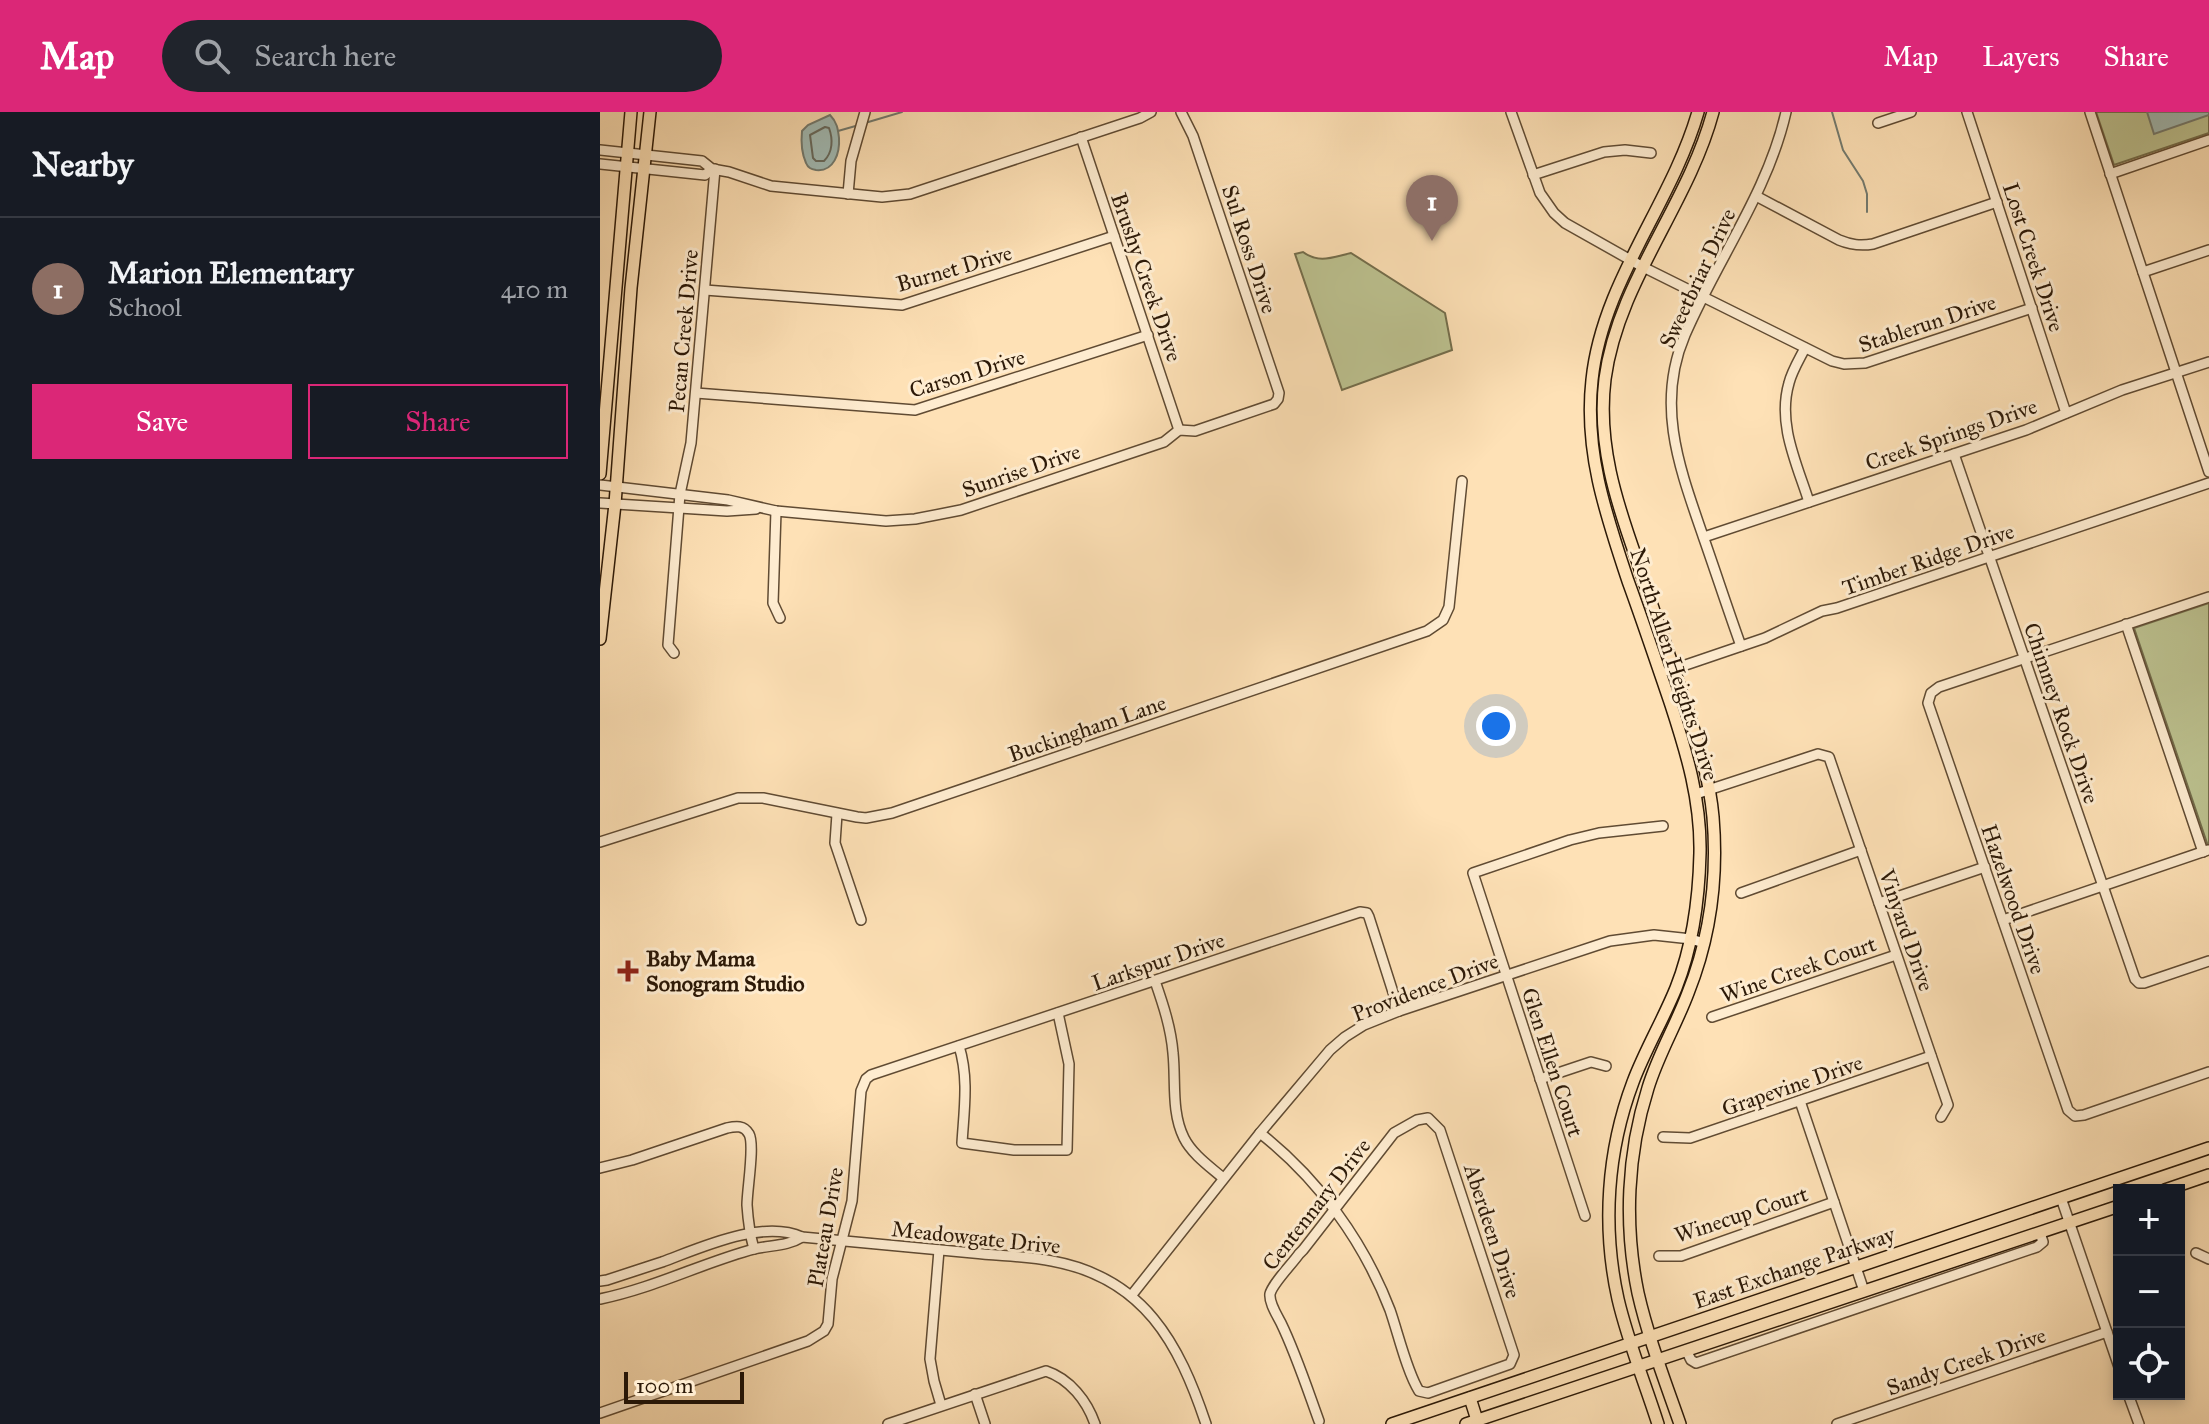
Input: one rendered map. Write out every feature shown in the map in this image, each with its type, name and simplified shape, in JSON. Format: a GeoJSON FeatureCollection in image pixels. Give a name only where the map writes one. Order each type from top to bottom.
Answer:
{"type":"FeatureCollection","features":[{"type":"Feature","properties":{"kind":"main road"},"geometry":{"type":"LineString","coordinates":[[600,474],[631,112]]}},
{"type":"Feature","properties":{"kind":"main road"},"geometry":{"type":"LineString","coordinates":[[600,638],[617,487],[631,288],[650,112]]}},
{"type":"Feature","properties":{"kind":"main road","name":"North Allen Heights Drive"},"geometry":{"type":"LineString","coordinates":[[1658,1424],[1619,1300],[1611,1254],[1611,1166],[1633,1082],[1678,983],[1691,939],[1700,862],[1696,794],[1687,752],[1604,509],[1591,446],[1591,390],[1598,342],[1607,314],[1630,260],[1684,154],[1698,112]]}},
{"type":"Feature","properties":{"kind":"main road","name":"North Allen Heights Drive"},"geometry":{"type":"LineString","coordinates":[[1680,1424],[1657,1360],[1639,1295],[1631,1252],[1631,1166],[1648,1087],[1690,989],[1704,943],[1714,877],[1713,820],[1710,790],[1699,745],[1618,506],[1604,443],[1604,396],[1611,345],[1630,293],[1697,160],[1713,112]]}},
{"type":"Feature","properties":{"kind":"main road","name":"East Exchange Parkway"},"geometry":{"type":"LineString","coordinates":[[1392,1424],[2209,1148]]}},
{"type":"Feature","properties":{"kind":"main road"},"geometry":{"type":"LineString","coordinates":[[2183,1184],[2209,1175]]}},
{"type":"Feature","properties":{"kind":"main road","name":"East Exchange Parkway"},"geometry":{"type":"LineString","coordinates":[[1472,1422],[2113,1208]]}},
{"type":"Feature","properties":{"kind":"main road"},"geometry":{"type":"LineString","coordinates":[[1470,1398],[1472,1422]]}},
{"type":"Feature","properties":{"kind":"main road"},"geometry":{"type":"LineString","coordinates":[[1428,1412],[1432,1424]]}},
{"type":"Feature","properties":{"kind":"street"},"geometry":{"type":"LineString","coordinates":[[848,194],[851,161],[865,112]]}},
{"type":"Feature","properties":{"kind":"street"},"geometry":{"type":"LineString","coordinates":[[600,150],[702,161],[713,169],[771,186],[882,197],[910,194],[1151,112]]}},
{"type":"Feature","properties":{"kind":"street","name":"Sul Ross Drive"},"geometry":{"type":"LineString","coordinates":[[1181,112],[1193,136],[1279,393],[1278,399]]}},
{"type":"Feature","properties":{"kind":"street","name":"Stablerun Drive"},"geometry":{"type":"LineString","coordinates":[[1511,112],[1540,193],[1560,219],[1643,267],[1805,348],[1844,364],[1865,363],[2032,308]]}},
{"type":"Feature","properties":{"kind":"street","name":"Sweetbriar Drive"},"geometry":{"type":"LineString","coordinates":[[1741,646],[1680,468],[1671,419],[1672,393],[1676,363],[1685,336],[1756,196],[1780,140],[1786,112]]}},
{"type":"Feature","properties":{"kind":"street"},"geometry":{"type":"LineString","coordinates":[[1878,123],[1911,112]]}},
{"type":"Feature","properties":{"kind":"street","name":"Lost Creek Drive"},"geometry":{"type":"LineString","coordinates":[[1967,112],[2066,413]]}},
{"type":"Feature","properties":{"kind":"street"},"geometry":{"type":"LineString","coordinates":[[2090,112],[2209,472]]}},
{"type":"Feature","properties":{"kind":"street","name":"Brushy Creek Drive"},"geometry":{"type":"LineString","coordinates":[[1081,137],[1179,430]]}},
{"type":"Feature","properties":{"kind":"street"},"geometry":{"type":"LineString","coordinates":[[2110,174],[2209,140]]}},
{"type":"Feature","properties":{"kind":"street"},"geometry":{"type":"LineString","coordinates":[[1533,175],[1604,152],[1625,150],[1651,153]]}},
{"type":"Feature","properties":{"kind":"street"},"geometry":{"type":"LineString","coordinates":[[600,164],[705,175],[713,169]]}},
{"type":"Feature","properties":{"kind":"street","name":"Pecan Creek Drive"},"geometry":{"type":"LineString","coordinates":[[674,653],[668,645],[680,494],[691,448],[713,169]]}},
{"type":"Feature","properties":{"kind":"street"},"geometry":{"type":"LineString","coordinates":[[1756,196],[1839,240],[1861,246],[1997,202]]}},
{"type":"Feature","properties":{"kind":"street","name":"Burnet Drive"},"geometry":{"type":"LineString","coordinates":[[705,290],[902,305],[1114,236]]}},
{"type":"Feature","properties":{"kind":"street"},"geometry":{"type":"LineString","coordinates":[[2143,272],[2209,250]]}},
{"type":"Feature","properties":{"kind":"street","name":"Carson Drive"},"geometry":{"type":"LineString","coordinates":[[696,393],[915,410],[1148,335]]}},
{"type":"Feature","properties":{"kind":"street"},"geometry":{"type":"LineString","coordinates":[[1805,348],[1792,372],[1785,416],[1788,437],[1809,502]]}},
{"type":"Feature","properties":{"kind":"street","name":"Creek Springs Drive"},"geometry":{"type":"LineString","coordinates":[[1704,537],[2026,430],[2122,390],[2209,362]]}},
{"type":"Feature","properties":{"kind":"street","name":"Sunrise Drive"},"geometry":{"type":"LineString","coordinates":[[600,485],[728,500],[776,511],[886,521],[940,515],[1164,442],[1179,430],[1195,431],[1274,404],[1278,399]]}},
{"type":"Feature","properties":{"kind":"street","name":"Chimney Rock Drive"},"geometry":{"type":"LineString","coordinates":[[1954,454],[2134,977],[2139,983],[2144,983],[2209,961]]}},
{"type":"Feature","properties":{"kind":"street","name":"Buckingham Lane"},"geometry":{"type":"LineString","coordinates":[[600,842],[738,798],[763,798],[866,818],[903,810],[1427,631],[1443,620],[1449,607],[1462,481]]}},
{"type":"Feature","properties":{"kind":"street","name":"Timber Ridge Drive"},"geometry":{"type":"LineString","coordinates":[[1660,673],[1741,646],[1822,611],[2209,483]]}},
{"type":"Feature","properties":{"kind":"street","name":"Sunrise Drive"},"geometry":{"type":"LineString","coordinates":[[600,503],[727,511],[763,508]]}},
{"type":"Feature","properties":{"kind":"street"},"geometry":{"type":"LineString","coordinates":[[776,511],[773,603],[780,618]]}},
{"type":"Feature","properties":{"kind":"street"},"geometry":{"type":"LineString","coordinates":[[2024,658],[2209,597]]}},
{"type":"Feature","properties":{"kind":"street"},"geometry":{"type":"LineString","coordinates":[[2003,920],[2206,851],[2126,624]]}},
{"type":"Feature","properties":{"kind":"street","name":"Hazelwood Drive"},"geometry":{"type":"LineString","coordinates":[[2024,658],[1939,687],[1931,693],[1928,703],[2066,1106],[2073,1114],[2084,1115],[2209,1072]]}},
{"type":"Feature","properties":{"kind":"street","name":"Vinyard Drive"},"geometry":{"type":"LineString","coordinates":[[1710,790],[1818,754],[1826,755],[1831,760],[1948,1105],[1941,1117]]}},
{"type":"Feature","properties":{"kind":"street"},"geometry":{"type":"LineString","coordinates":[[1696,794],[1710,790]]}},
{"type":"Feature","properties":{"kind":"street"},"geometry":{"type":"LineString","coordinates":[[837,814],[835,843],[861,920]]}},
{"type":"Feature","properties":{"kind":"street","name":"Glen Ellen Court"},"geometry":{"type":"LineString","coordinates":[[1585,1216],[1473,873],[1570,840],[1599,833],[1663,826]]}},
{"type":"Feature","properties":{"kind":"street"},"geometry":{"type":"LineString","coordinates":[[1741,893],[1861,850]]}},
{"type":"Feature","properties":{"kind":"street"},"geometry":{"type":"LineString","coordinates":[[1879,903],[1985,867]]}},
{"type":"Feature","properties":{"kind":"street","name":"Larkspur Drive"},"geometry":{"type":"LineString","coordinates":[[865,1081],[871,1075],[1360,912],[1367,913],[1399,1011]]}},
{"type":"Feature","properties":{"kind":"street","name":"Providence Drive"},"geometry":{"type":"LineString","coordinates":[[1131,1296],[1223,1178],[1330,1050],[1364,1025],[1619,939],[1654,935],[1704,943]]}},
{"type":"Feature","properties":{"kind":"street","name":"Wine Creek Court"},"geometry":{"type":"LineString","coordinates":[[1712,1017],[1896,955]]}},
{"type":"Feature","properties":{"kind":"street"},"geometry":{"type":"LineString","coordinates":[[1155,981],[1171,1038],[1175,1110],[1181,1131],[1188,1145],[1223,1178]]}},
{"type":"Feature","properties":{"kind":"street"},"geometry":{"type":"LineString","coordinates":[[959,1046],[966,1090],[962,1143],[1014,1150],[1067,1150],[1069,1064],[1058,1013]]}},
{"type":"Feature","properties":{"kind":"street","name":"Grapevine Drive"},"geometry":{"type":"LineString","coordinates":[[1663,1137],[1690,1138],[1931,1056]]}},
{"type":"Feature","properties":{"kind":"street"},"geometry":{"type":"LineString","coordinates":[[1540,1079],[1591,1062],[1606,1066]]}},
{"type":"Feature","properties":{"kind":"street","name":"Plateau Drive"},"geometry":{"type":"LineString","coordinates":[[600,1413],[808,1341],[824,1331],[828,1324],[832,1279],[852,1201],[861,1091],[865,1081]]}},
{"type":"Feature","properties":{"kind":"street"},"geometry":{"type":"LineString","coordinates":[[1800,1101],[1864,1291]]}},
{"type":"Feature","properties":{"kind":"street","name":"Centennary Drive"},"geometry":{"type":"LineString","coordinates":[[1319,1421],[1295,1355],[1274,1311],[1270,1291],[1394,1133],[1417,1120],[1428,1118]]}},
{"type":"Feature","properties":{"kind":"street","name":"Aberdeen Drive"},"geometry":{"type":"LineString","coordinates":[[1334,1209],[1366,1255],[1389,1308],[1416,1386],[1422,1393],[1510,1364],[1514,1360],[1514,1352],[1440,1130],[1428,1118]]}},
{"type":"Feature","properties":{"kind":"street"},"geometry":{"type":"LineString","coordinates":[[600,1168],[727,1128],[743,1128],[752,1143],[747,1204],[754,1249]]}},
{"type":"Feature","properties":{"kind":"street"},"geometry":{"type":"LineString","coordinates":[[1260,1133],[1285,1152],[1334,1209]]}},
{"type":"Feature","properties":{"kind":"street"},"geometry":{"type":"LineString","coordinates":[[2061,1198],[2113,1350]]}},
{"type":"Feature","properties":{"kind":"street","name":"Winecup Court"},"geometry":{"type":"LineString","coordinates":[[1659,1256],[1681,1256],[1834,1202]]}},
{"type":"Feature","properties":{"kind":"street","name":"Meadowgate Drive"},"geometry":{"type":"LineString","coordinates":[[600,1281],[750,1233],[793,1233],[802,1237],[1050,1261],[1072,1266],[1093,1273],[1131,1296],[1145,1309],[1169,1338],[1187,1372],[1206,1424]]}},
{"type":"Feature","properties":{"kind":"street","name":"East Exchange Parkway"},"geometry":{"type":"LineString","coordinates":[[1686,1350],[1696,1363],[2037,1247],[2043,1242],[2040,1233]]}},
{"type":"Feature","properties":{"kind":"street","name":"Meadowgate Drive"},"geometry":{"type":"LineString","coordinates":[[600,1299],[638,1290],[754,1249],[794,1242],[802,1237]]}},
{"type":"Feature","properties":{"kind":"street"},"geometry":{"type":"LineString","coordinates":[[939,1250],[930,1359],[941,1405]]}},
{"type":"Feature","properties":{"kind":"street"},"geometry":{"type":"LineString","coordinates":[[2196,1253],[2209,1259]]}},
{"type":"Feature","properties":{"kind":"street","name":"Sandy Creek Drive"},"geometry":{"type":"LineString","coordinates":[[1837,1424],[2107,1332]]}},
{"type":"Feature","properties":{"kind":"street"},"geometry":{"type":"LineString","coordinates":[[888,1424],[1046,1371],[1066,1382],[1076,1392],[1091,1411],[1095,1424]]}},
{"type":"Feature","properties":{"kind":"street"},"geometry":{"type":"LineString","coordinates":[[975,1394],[985,1424]]}},
{"type":"Feature","properties":{"kind":"street"},"geometry":{"type":"LineString","coordinates":[[2130,1400],[2139,1424]]}},
{"type":"Feature","properties":{"kind":"green space"},"geometry":{"type":"Polygon","coordinates":[[[2096,112],[2209,112],[2209,133],[2114,165],[2096,112]]]}},
{"type":"Feature","properties":{"kind":"green space"},"geometry":{"type":"Polygon","coordinates":[[[1303,252],[1320,259],[1351,253],[1445,313],[1452,350],[1342,390],[1295,254],[1303,252]]]}},
{"type":"Feature","properties":{"kind":"green space"},"geometry":{"type":"Polygon","coordinates":[[[2209,603],[2209,845],[2208,846],[2134,628],[2209,603]]]}},
{"type":"Feature","properties":{"kind":"water"},"geometry":{"type":"Polygon","coordinates":[[[2147,112],[2209,112],[2209,115],[2154,134],[2147,112]]]}},
{"type":"Feature","properties":{"kind":"water"},"geometry":{"type":"Polygon","coordinates":[[[830,115],[838,132],[837,155],[827,168],[813,169],[808,166],[804,156],[802,131],[830,115]]]}},
{"type":"Feature","properties":{"kind":"waterway"},"geometry":{"type":"LineString","coordinates":[[865,123],[902,112]]}},
{"type":"Feature","properties":{"kind":"waterway"},"geometry":{"type":"LineString","coordinates":[[1832,112],[1843,150],[1863,181],[1867,212]]}},
{"type":"Feature","properties":{"kind":"waterway"},"geometry":{"type":"LineString","coordinates":[[838,131],[859,125]]}},
{"type":"Feature","properties":{"kind":"place","name":"Marion Elementary"},"geometry":{"type":"Point","coordinates":[1432,241]}},
{"type":"Feature","properties":{"kind":"place","name":"Baby Mama Sonogram Studio"},"geometry":{"type":"Point","coordinates":[628,971]}}]}
